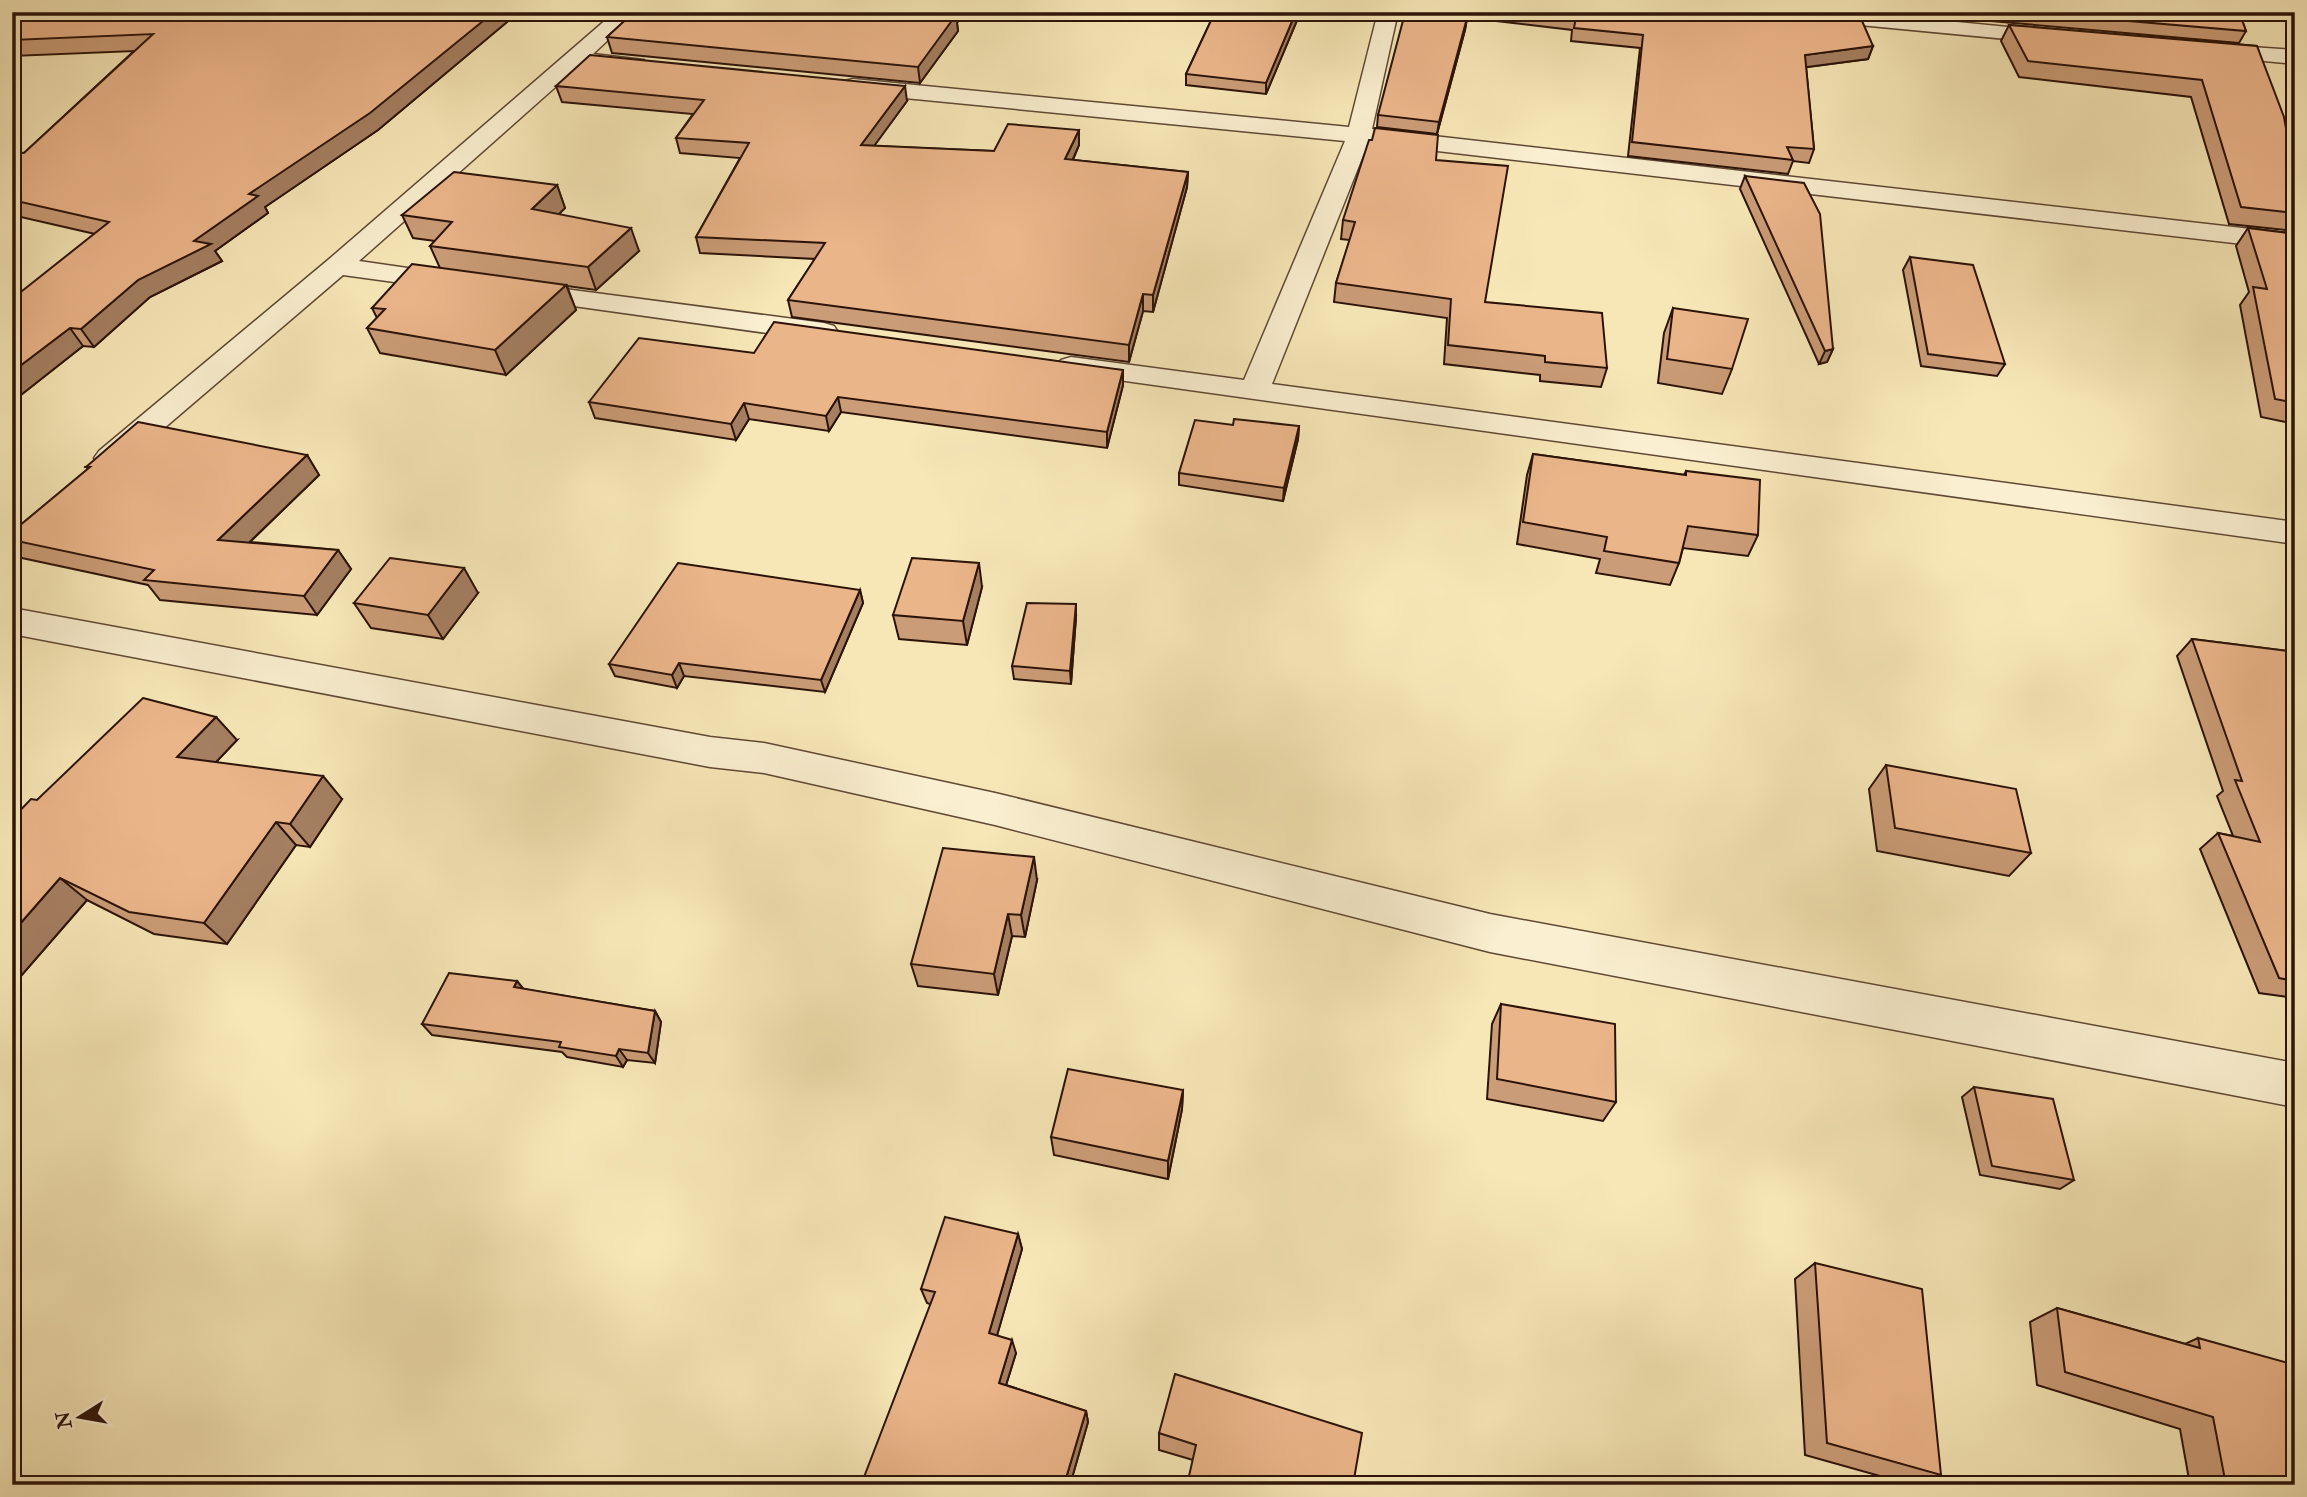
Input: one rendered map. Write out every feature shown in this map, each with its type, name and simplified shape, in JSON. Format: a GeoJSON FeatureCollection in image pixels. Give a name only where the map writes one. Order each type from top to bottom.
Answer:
{"type":"FeatureCollection","features":[{"type":"Feature","properties":{"kind":"street"},"geometry":{"type":"LineString","coordinates":[[86,479],[337,267],[628,12]]}},
{"type":"Feature","properties":{"kind":"street"},"geometry":{"type":"LineString","coordinates":[[1254,391],[1359,135],[1388,12]]}},
{"type":"Feature","properties":{"kind":"street"},"geometry":{"type":"LineString","coordinates":[[1786,12],[2076,40],[2070,22]]}},
{"type":"Feature","properties":{"kind":"street"},"geometry":{"type":"LineString","coordinates":[[2185,48],[2295,57]]}},
{"type":"Feature","properties":{"kind":"street"},"geometry":{"type":"LineString","coordinates":[[573,59],[656,67]]}},
{"type":"Feature","properties":{"kind":"street"},"geometry":{"type":"LineString","coordinates":[[835,84],[1359,135],[2295,242]]}},
{"type":"Feature","properties":{"kind":"street"},"geometry":{"type":"LineString","coordinates":[[337,267],[857,337]]}},
{"type":"Feature","properties":{"kind":"street"},"geometry":{"type":"LineString","coordinates":[[1049,363],[2295,533]]}},
{"type":"Feature","properties":{"kind":"street"},"geometry":{"type":"LineString","coordinates":[[12,621],[710,752],[764,758],[995,809],[1490,933],[2295,1085]]}},
{"type":"Feature","properties":{"kind":"building"},"geometry":{"type":"Polygon","coordinates":[[[12,12],[494,12],[370,113],[249,194],[258,196],[194,241],[211,244],[138,280],[81,329],[70,328],[12,372],[12,299],[109,222],[12,200],[12,152],[24,153],[153,34],[12,40],[12,12]]]}},
{"type":"Feature","properties":{"kind":"building"},"geometry":{"type":"Polygon","coordinates":[[[634,12],[952,12],[950,15],[956,15],[918,67],[607,37],[634,12]]]}},
{"type":"Feature","properties":{"kind":"building"},"geometry":{"type":"Polygon","coordinates":[[[1215,12],[1296,12],[1266,83],[1186,74],[1215,12]]]}},
{"type":"Feature","properties":{"kind":"building"},"geometry":{"type":"Polygon","coordinates":[[[1533,12],[1859,14],[1873,46],[1805,55],[1814,149],[1787,147],[1793,160],[1632,142],[1643,35],[1574,28],[1576,17],[1533,12]]]}},
{"type":"Feature","properties":{"kind":"building"},"geometry":{"type":"Polygon","coordinates":[[[2024,12],[2239,12],[2246,31],[2024,12]]]}},
{"type":"Feature","properties":{"kind":"building"},"geometry":{"type":"Polygon","coordinates":[[[1405,13],[1467,18],[1439,122],[1378,115],[1405,13]]]}},
{"type":"Feature","properties":{"kind":"building"},"geometry":{"type":"Polygon","coordinates":[[[2009,25],[2257,46],[2284,117],[2295,180],[2295,213],[2241,207],[2202,80],[2028,61],[2009,25]]]}},
{"type":"Feature","properties":{"kind":"building"},"geometry":{"type":"Polygon","coordinates":[[[590,55],[905,86],[861,145],[994,151],[1008,124],[1079,130],[1065,159],[1188,172],[1153,295],[1143,294],[1129,345],[788,300],[825,243],[696,237],[749,143],[676,138],[704,100],[556,86],[590,55]]]}},
{"type":"Feature","properties":{"kind":"building"},"geometry":{"type":"Polygon","coordinates":[[[1375,128],[1438,135],[1436,160],[1508,166],[1485,302],[1602,313],[1607,368],[1545,362],[1545,356],[1448,345],[1451,299],[1336,283],[1355,222],[1343,220],[1375,128]]]}},
{"type":"Feature","properties":{"kind":"building"},"geometry":{"type":"Polygon","coordinates":[[[454,172],[557,185],[532,209],[631,228],[588,267],[430,246],[452,222],[402,215],[454,172]]]}},
{"type":"Feature","properties":{"kind":"building"},"geometry":{"type":"Polygon","coordinates":[[[1745,176],[1804,183],[1820,214],[1833,349],[1825,351],[1745,176]]]}},
{"type":"Feature","properties":{"kind":"building"},"geometry":{"type":"Polygon","coordinates":[[[2248,228],[2295,234],[2295,403],[2275,399],[2253,287],[2267,289],[2248,228]]]}},
{"type":"Feature","properties":{"kind":"building"},"geometry":{"type":"Polygon","coordinates":[[[1910,257],[1973,265],[2005,364],[1928,354],[1910,257]]]}},
{"type":"Feature","properties":{"kind":"building"},"geometry":{"type":"Polygon","coordinates":[[[412,264],[566,285],[495,350],[367,328],[385,309],[372,308],[412,264]]]}},
{"type":"Feature","properties":{"kind":"building"},"geometry":{"type":"Polygon","coordinates":[[[1673,308],[1748,319],[1732,369],[1667,359],[1673,308]]]}},
{"type":"Feature","properties":{"kind":"building"},"geometry":{"type":"Polygon","coordinates":[[[774,322],[1123,370],[1107,432],[838,397],[826,416],[744,403],[731,424],[589,402],[639,338],[754,353],[774,322]]]}},
{"type":"Feature","properties":{"kind":"building"},"geometry":{"type":"Polygon","coordinates":[[[1234,419],[1299,426],[1284,488],[1179,473],[1195,420],[1233,425],[1234,419]]]}},
{"type":"Feature","properties":{"kind":"building"},"geometry":{"type":"Polygon","coordinates":[[[138,422],[307,455],[218,540],[338,550],[304,596],[144,580],[154,570],[12,540],[12,532],[90,467],[86,467],[138,422]]]}},
{"type":"Feature","properties":{"kind":"building"},"geometry":{"type":"Polygon","coordinates":[[[1533,454],[1686,475],[1686,471],[1760,480],[1758,535],[1688,526],[1679,563],[1604,551],[1607,537],[1523,522],[1533,454]]]}},
{"type":"Feature","properties":{"kind":"building"},"geometry":{"type":"Polygon","coordinates":[[[390,558],[464,568],[428,615],[354,603],[390,558]]]}},
{"type":"Feature","properties":{"kind":"building"},"geometry":{"type":"Polygon","coordinates":[[[912,558],[979,563],[963,621],[893,615],[912,558]]]}},
{"type":"Feature","properties":{"kind":"building"},"geometry":{"type":"Polygon","coordinates":[[[678,563],[860,590],[821,680],[679,663],[672,675],[609,664],[678,563]]]}},
{"type":"Feature","properties":{"kind":"building"},"geometry":{"type":"Polygon","coordinates":[[[1027,603],[1076,604],[1070,671],[1012,666],[1027,603]]]}},
{"type":"Feature","properties":{"kind":"building"},"geometry":{"type":"Polygon","coordinates":[[[2192,639],[2295,652],[2295,981],[2279,978],[2218,833],[2260,842],[2235,780],[2242,781],[2192,639]]]}},
{"type":"Feature","properties":{"kind":"building"},"geometry":{"type":"Polygon","coordinates":[[[143,698],[216,717],[177,757],[323,776],[290,824],[276,822],[204,923],[129,912],[60,878],[12,933],[12,819],[31,799],[37,800],[143,698]]]}},
{"type":"Feature","properties":{"kind":"building"},"geometry":{"type":"Polygon","coordinates":[[[1886,765],[2016,789],[2031,853],[1895,828],[1886,765]]]}},
{"type":"Feature","properties":{"kind":"building"},"geometry":{"type":"Polygon","coordinates":[[[943,848],[1034,857],[1021,915],[1008,914],[994,974],[911,964],[943,848]]]}},
{"type":"Feature","properties":{"kind":"building"},"geometry":{"type":"Polygon","coordinates":[[[449,973],[517,981],[514,987],[655,1011],[648,1053],[619,1049],[616,1056],[559,1047],[561,1042],[422,1024],[449,973]]]}},
{"type":"Feature","properties":{"kind":"building"},"geometry":{"type":"Polygon","coordinates":[[[1501,1004],[1615,1024],[1616,1102],[1497,1079],[1501,1004]]]}},
{"type":"Feature","properties":{"kind":"building"},"geometry":{"type":"Polygon","coordinates":[[[1068,1069],[1183,1090],[1168,1161],[1051,1137],[1068,1069]]]}},
{"type":"Feature","properties":{"kind":"building"},"geometry":{"type":"Polygon","coordinates":[[[1974,1087],[2053,1099],[2074,1180],[1992,1166],[1974,1087]]]}},
{"type":"Feature","properties":{"kind":"building"},"geometry":{"type":"Polygon","coordinates":[[[945,1217],[1018,1234],[989,1333],[1012,1340],[999,1383],[1086,1411],[1064,1485],[861,1485],[935,1292],[921,1289],[945,1217]]]}},
{"type":"Feature","properties":{"kind":"building"},"geometry":{"type":"Polygon","coordinates":[[[1815,1263],[1922,1289],[1941,1475],[1827,1443],[1815,1263]]]}},
{"type":"Feature","properties":{"kind":"building"},"geometry":{"type":"Polygon","coordinates":[[[2057,1308],[2200,1348],[2198,1338],[2295,1365],[2295,1485],[2226,1485],[2213,1417],[2065,1372],[2057,1308]]]}},
{"type":"Feature","properties":{"kind":"building"},"geometry":{"type":"Polygon","coordinates":[[[1175,1374],[1362,1433],[1353,1485],[1187,1485],[1196,1445],[1159,1433],[1175,1374]]]}}]}
